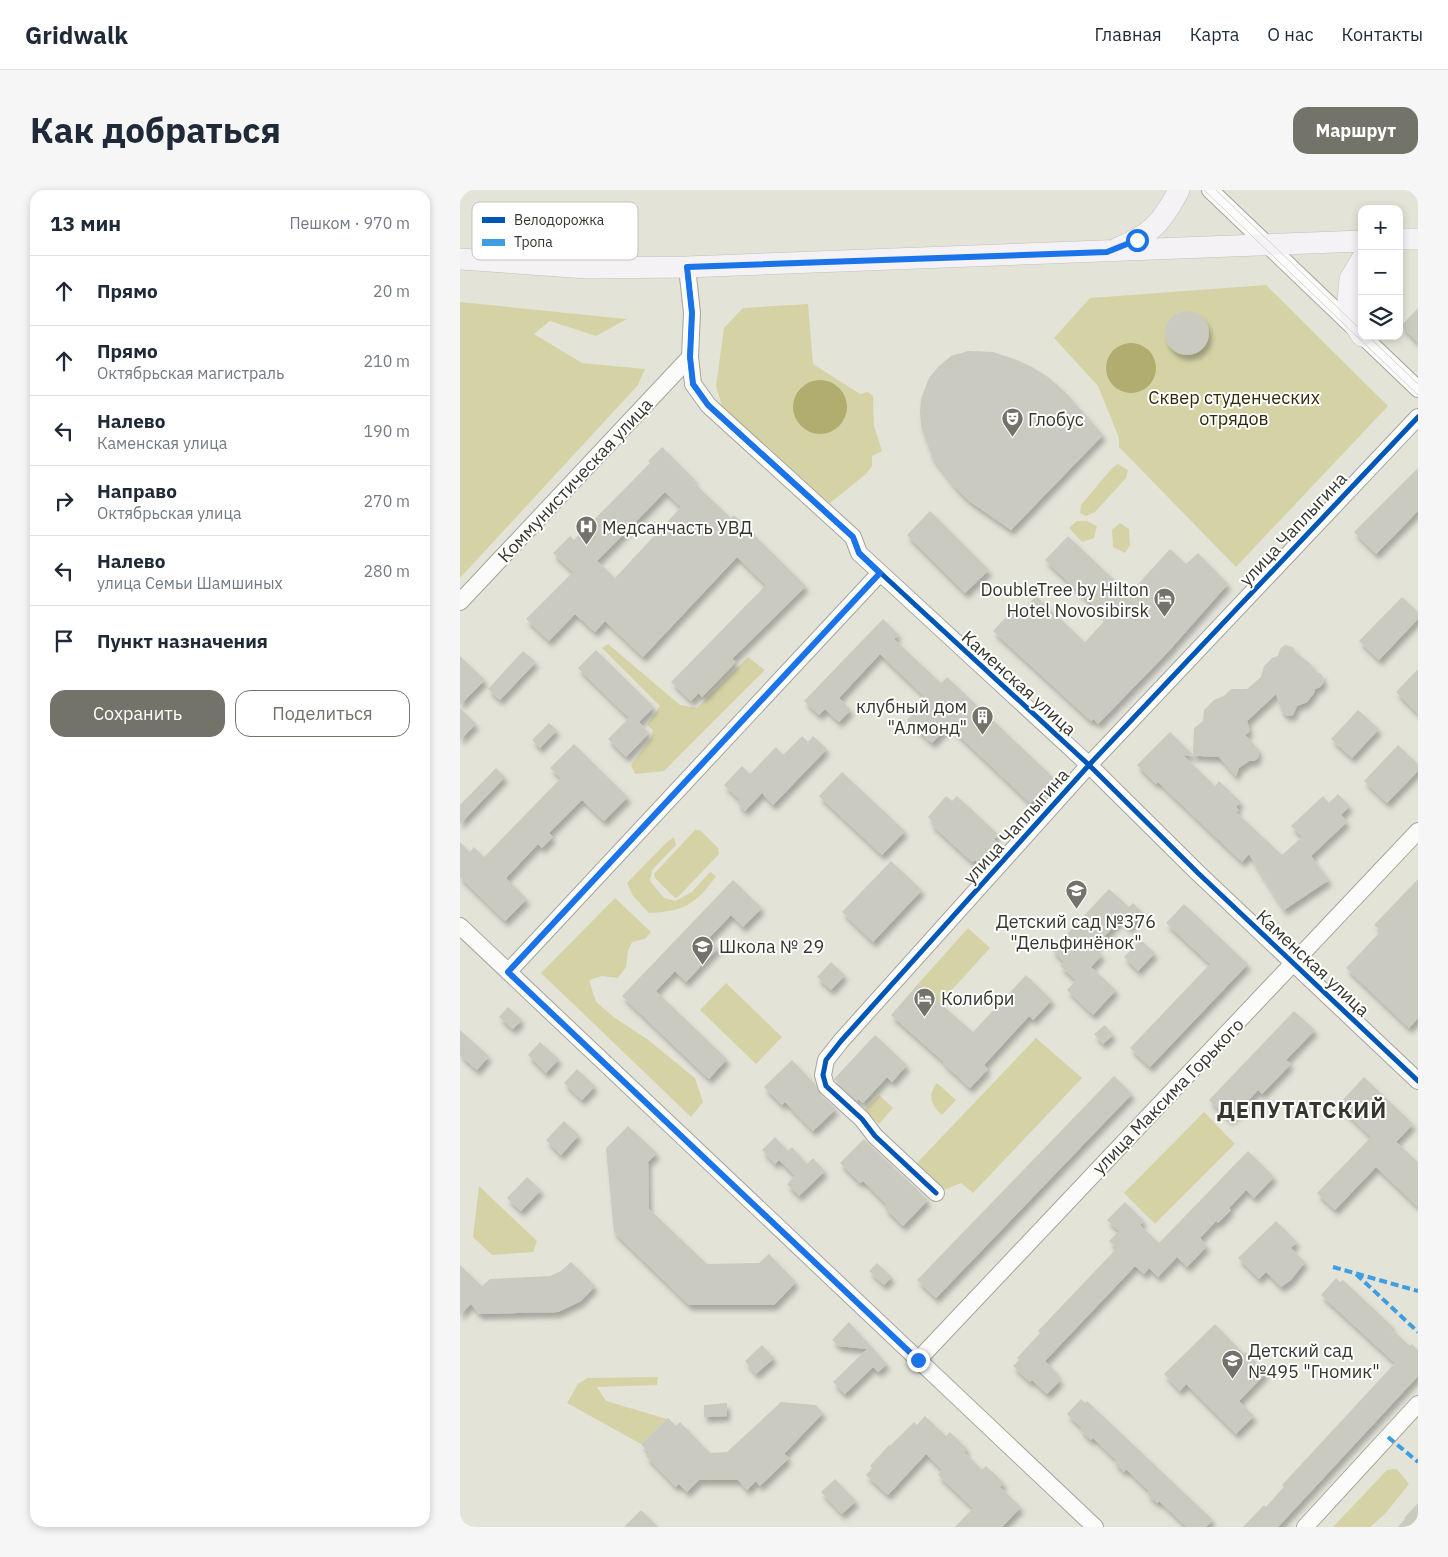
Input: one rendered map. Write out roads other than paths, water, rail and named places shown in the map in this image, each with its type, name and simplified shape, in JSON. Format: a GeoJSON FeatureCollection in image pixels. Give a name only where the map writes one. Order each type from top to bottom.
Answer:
{"type":"FeatureCollection","features":[{"type":"Feature","properties":{"kind":"main road"},"geometry":{"type":"LineString","coordinates":[[1107,252],[1137,240],[1158,224],[1179,190]]}},
{"type":"Feature","properties":{"kind":"main road"},"geometry":{"type":"LineString","coordinates":[[1403,240],[1418,239]]}},
{"type":"Feature","properties":{"kind":"main road"},"geometry":{"type":"LineString","coordinates":[[460,260],[587,268],[687,267],[1358,241]]}},
{"type":"Feature","properties":{"kind":"main road"},"geometry":{"type":"LineString","coordinates":[[501,260],[509,262]]}},
{"type":"Feature","properties":{"kind":"main road"},"geometry":{"type":"LineString","coordinates":[[1358,266],[1350,279],[1348,300],[1351,318],[1358,329]]}},
{"type":"Feature","properties":{"kind":"street"},"geometry":{"type":"LineString","coordinates":[[1218,193],[1267,246],[1358,332]]}},
{"type":"Feature","properties":{"kind":"street","name":"Каменская улица"},"geometry":{"type":"LineString","coordinates":[[687,267],[692,313],[690,357],[693,384],[708,405],[853,537],[859,553],[1089,766],[1418,1081]]}},
{"type":"Feature","properties":{"kind":"street"},"geometry":{"type":"LineString","coordinates":[[1366,340],[1418,389]]}},
{"type":"Feature","properties":{"kind":"street","name":"Коммунистическая улица"},"geometry":{"type":"LineString","coordinates":[[460,602],[690,357]]}},
{"type":"Feature","properties":{"kind":"street","name":"улица Чаплыгина"},"geometry":{"type":"LineString","coordinates":[[936,1193],[875,1136],[862,1119],[826,1086],[823,1075],[826,1060],[850,1030],[1089,766],[1418,417]]}},
{"type":"Feature","properties":{"kind":"street"},"geometry":{"type":"LineString","coordinates":[[508,972],[880,573]]}},
{"type":"Feature","properties":{"kind":"street","name":"улица Максима Горького"},"geometry":{"type":"LineString","coordinates":[[918,1360],[1418,832]]}},
{"type":"Feature","properties":{"kind":"street"},"geometry":{"type":"LineString","coordinates":[[460,926],[1095,1527]]}},
{"type":"Feature","properties":{"kind":"street"},"geometry":{"type":"LineString","coordinates":[[1305,1527],[1418,1404]]}},
{"type":"Feature","properties":{"kind":"tram line"},"geometry":{"type":"LineString","coordinates":[[1204,190],[1418,395]]}},
{"type":"Feature","properties":{"kind":"tram line"},"geometry":{"type":"LineString","coordinates":[[1216,190],[1358,327]]}},
{"type":"Feature","properties":{"kind":"tram line"},"geometry":{"type":"LineString","coordinates":[[1372,340],[1418,384]]}},
{"type":"Feature","properties":{"kind":"place","name":"Глобус"},"geometry":{"type":"Point","coordinates":[1012,438]}},
{"type":"Feature","properties":{"kind":"place","name":"Медсанчасть УВД"},"geometry":{"type":"Point","coordinates":[586,546]}},
{"type":"Feature","properties":{"kind":"place","name":"DoubleTree by Hilton Hotel Novosibirsk"},"geometry":{"type":"Point","coordinates":[1165,618]}},
{"type":"Feature","properties":{"kind":"place","name":"клубный дом \"Алмонд\""},"geometry":{"type":"Point","coordinates":[983,735]}},
{"type":"Feature","properties":{"kind":"place","name":"Детский сад №376 \"Дельфинёнок\""},"geometry":{"type":"Point","coordinates":[1076,910]}},
{"type":"Feature","properties":{"kind":"place","name":"Школа № 29"},"geometry":{"type":"Point","coordinates":[703,965]}},
{"type":"Feature","properties":{"kind":"place","name":"Колибри"},"geometry":{"type":"Point","coordinates":[925,1017]}},
{"type":"Feature","properties":{"kind":"place","name":"Детский сад №495 \"Гномик\""},"geometry":{"type":"Point","coordinates":[1232,1379]}},
{"type":"Feature","properties":{"kind":"district","name":"ДЕПУТАТСКИЙ"},"geometry":{"type":"Point","coordinates":[1302,1109]}},
{"type":"Feature","properties":{"kind":"park label","name":"Сквер студенческих отрядов"},"geometry":{"type":"Point","coordinates":[1234,407]}}]}
